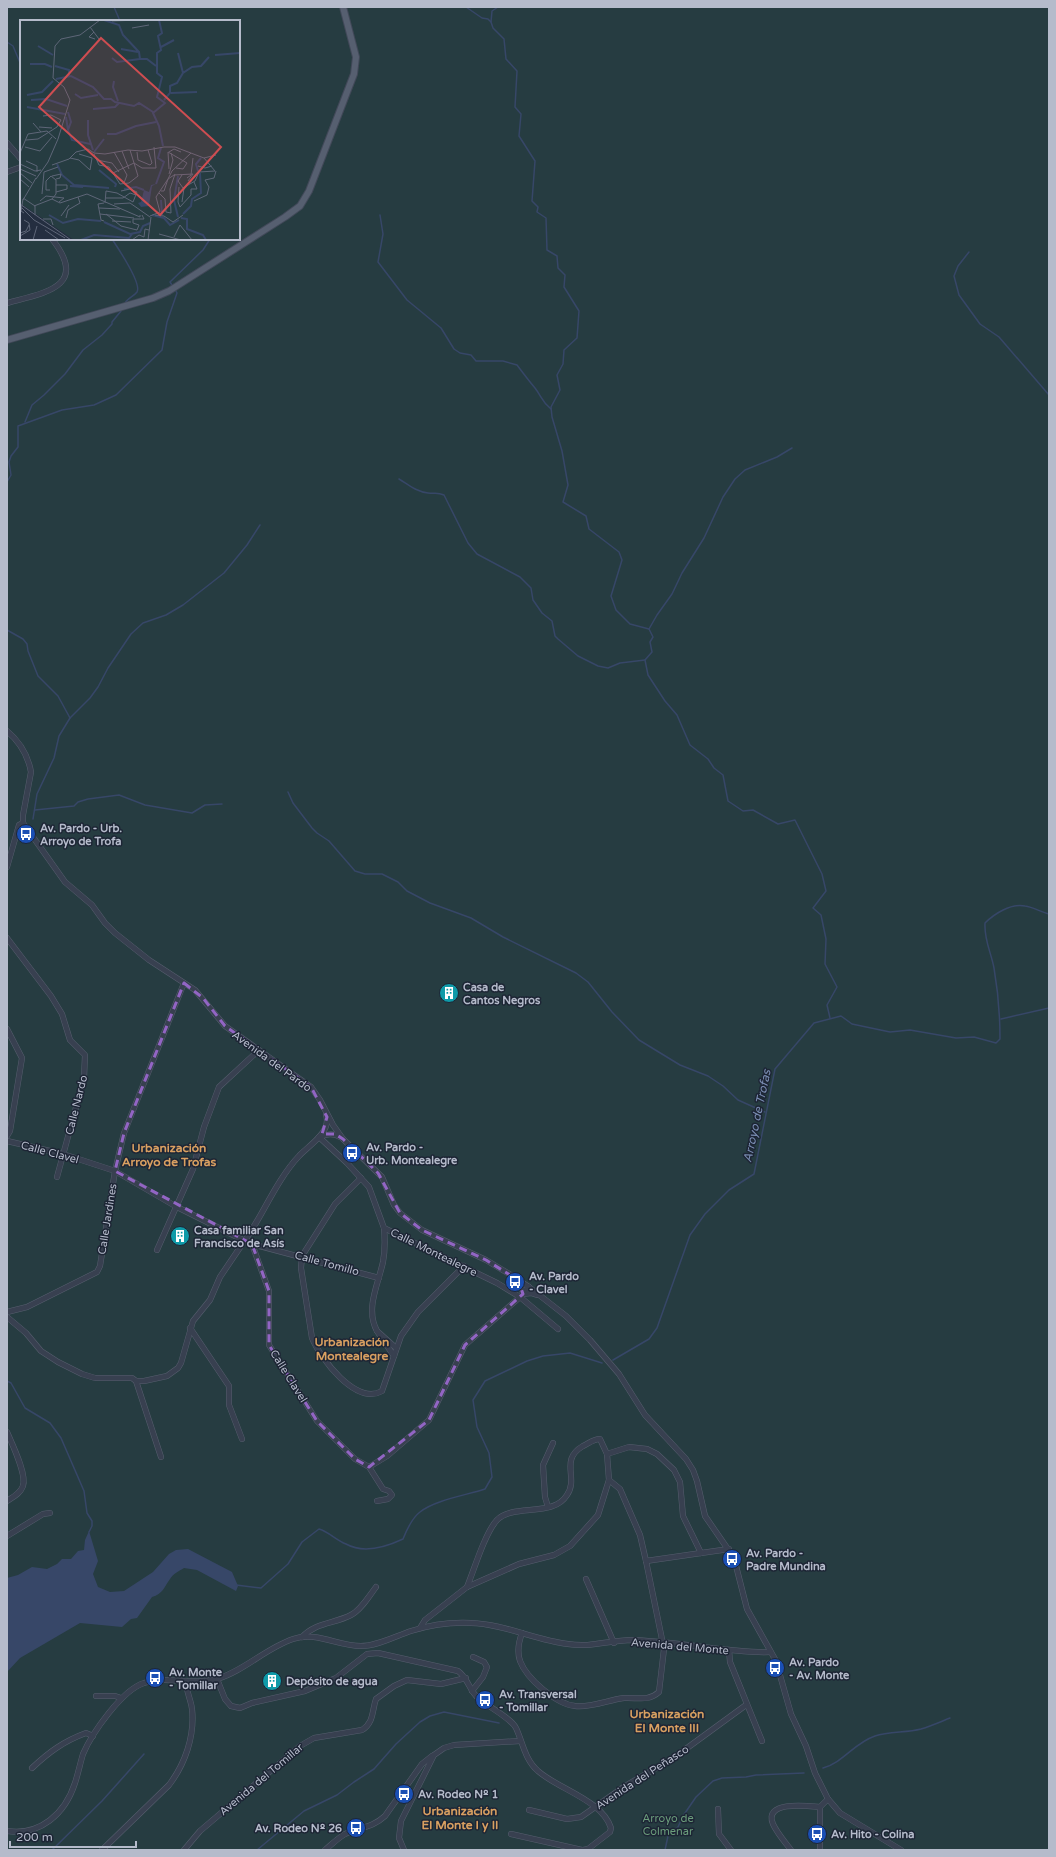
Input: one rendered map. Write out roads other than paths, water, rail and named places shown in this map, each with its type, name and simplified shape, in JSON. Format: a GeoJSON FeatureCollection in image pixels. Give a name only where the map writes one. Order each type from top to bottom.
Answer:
{"type":"FeatureCollection","features":[{"type":"Feature","properties":{"kind":"main road"},"geometry":{"type":"LineString","coordinates":[[7,340],[148,300],[169,291],[300,206],[309,191],[354,74],[356,57],[343,7]]}},
{"type":"Feature","properties":{"kind":"street"},"geometry":{"type":"LineString","coordinates":[[7,143],[20,158]]}},
{"type":"Feature","properties":{"kind":"street"},"geometry":{"type":"LineString","coordinates":[[7,172],[20,166]]}},
{"type":"Feature","properties":{"kind":"street"},"geometry":{"type":"LineString","coordinates":[[7,303],[48,292],[63,280],[66,268],[65,258],[53,240]]}},
{"type":"Feature","properties":{"kind":"street"},"geometry":{"type":"LineString","coordinates":[[7,731],[24,751],[31,772],[23,815],[23,823],[19,825],[7,867]]}},
{"type":"Feature","properties":{"kind":"street","name":"Avenida del Pardo"},"geometry":{"type":"LineString","coordinates":[[23,823],[56,871],[92,905],[115,934],[148,960],[184,983],[203,998],[225,1026],[305,1081],[315,1092],[328,1129],[343,1139],[382,1177],[394,1205],[410,1223],[436,1238],[486,1260],[529,1287],[566,1316],[590,1340],[619,1374],[645,1415],[686,1459],[693,1470],[705,1516],[729,1549],[737,1565],[747,1609],[779,1668],[794,1723],[803,1739],[815,1773],[828,1799],[840,1813],[900,1850]]}},
{"type":"Feature","properties":{"kind":"street","name":"Calle Nardo"},"geometry":{"type":"LineString","coordinates":[[7,938],[51,996],[62,1014],[70,1040],[85,1055],[84,1078],[57,1177]]}},
{"type":"Feature","properties":{"kind":"street","name":"Calle Jardines"},"geometry":{"type":"LineString","coordinates":[[7,1312],[27,1307],[97,1272],[100,1266],[115,1171],[124,1133],[184,983]]}},
{"type":"Feature","properties":{"kind":"street"},"geometry":{"type":"LineString","coordinates":[[7,1029],[22,1058],[10,1131],[7,1136]]}},
{"type":"Feature","properties":{"kind":"street"},"geometry":{"type":"LineString","coordinates":[[157,1250],[193,1169],[204,1127],[219,1087],[259,1050]]}},
{"type":"Feature","properties":{"kind":"street"},"geometry":{"type":"LineString","coordinates":[[315,1092],[327,1117],[328,1129],[343,1139]]}},
{"type":"Feature","properties":{"kind":"street"},"geometry":{"type":"LineString","coordinates":[[7,1317],[26,1333],[41,1351],[58,1362],[82,1374],[95,1378],[132,1378],[144,1381],[167,1376],[173,1373],[181,1363],[190,1328],[196,1316],[214,1294],[220,1277],[245,1241],[298,1156],[328,1129]]}},
{"type":"Feature","properties":{"kind":"street","name":"Calle Montealegre"},"geometry":{"type":"LineString","coordinates":[[319,1137],[369,1187],[384,1228],[497,1282],[522,1296],[558,1329]]}},
{"type":"Feature","properties":{"kind":"street","name":"Calle Clavel"},"geometry":{"type":"LineString","coordinates":[[7,1141],[63,1154],[115,1171],[177,1207],[252,1244],[269,1291],[269,1345],[317,1421],[355,1459],[369,1467],[383,1489],[389,1491],[392,1495],[388,1499],[377,1501]]}},
{"type":"Feature","properties":{"kind":"street"},"geometry":{"type":"LineString","coordinates":[[361,1178],[335,1204],[302,1256],[301,1268],[312,1338],[316,1347],[342,1379],[356,1390],[367,1393],[380,1392],[385,1385],[401,1336],[418,1312],[464,1266]]}},
{"type":"Feature","properties":{"kind":"street"},"geometry":{"type":"LineString","coordinates":[[384,1228],[383,1261],[370,1312],[372,1322],[391,1354],[394,1356]]}},
{"type":"Feature","properties":{"kind":"street","name":"Calle Tomillo"},"geometry":{"type":"LineString","coordinates":[[252,1244],[302,1256],[379,1278]]}},
{"type":"Feature","properties":{"kind":"street"},"geometry":{"type":"LineString","coordinates":[[518,1280],[522,1287],[522,1296]]}},
{"type":"Feature","properties":{"kind":"street"},"geometry":{"type":"LineString","coordinates":[[369,1467],[387,1456],[429,1420],[461,1350],[522,1296],[529,1287]]}},
{"type":"Feature","properties":{"kind":"street"},"geometry":{"type":"LineString","coordinates":[[522,1296],[531,1293],[543,1298]]}},
{"type":"Feature","properties":{"kind":"street"},"geometry":{"type":"LineString","coordinates":[[190,1328],[229,1386],[229,1404],[242,1439]]}},
{"type":"Feature","properties":{"kind":"street"},"geometry":{"type":"LineString","coordinates":[[377,1331],[396,1348]]}},
{"type":"Feature","properties":{"kind":"street"},"geometry":{"type":"LineString","coordinates":[[136,1380],[161,1458]]}},
{"type":"Feature","properties":{"kind":"street"},"geometry":{"type":"LineString","coordinates":[[7,1432],[23,1474],[24,1481],[20,1491],[7,1501]]}},
{"type":"Feature","properties":{"kind":"street"},"geometry":{"type":"LineString","coordinates":[[420,1628],[424,1620],[467,1587],[519,1564],[554,1555],[570,1546],[598,1515],[609,1480],[607,1454],[600,1439],[593,1440],[574,1453],[570,1463],[571,1485],[568,1495],[560,1502],[548,1507],[510,1513],[504,1515],[496,1521],[489,1533],[467,1587]]}},
{"type":"Feature","properties":{"kind":"street"},"geometry":{"type":"LineString","coordinates":[[548,1507],[544,1497],[543,1465],[553,1443]]}},
{"type":"Feature","properties":{"kind":"street"},"geometry":{"type":"LineString","coordinates":[[607,1454],[629,1448],[647,1449],[657,1454],[674,1470],[680,1482],[683,1516],[701,1553]]}},
{"type":"Feature","properties":{"kind":"street"},"geometry":{"type":"LineString","coordinates":[[522,1633],[519,1654],[520,1660],[528,1673],[543,1689],[560,1701],[577,1706],[618,1699],[649,1699],[654,1697],[660,1688],[664,1649],[640,1534],[620,1489],[609,1480]]}},
{"type":"Feature","properties":{"kind":"street"},"geometry":{"type":"LineString","coordinates":[[7,1536],[43,1514],[50,1513]]}},
{"type":"Feature","properties":{"kind":"street"},"geometry":{"type":"LineString","coordinates":[[646,1561],[729,1549]]}},
{"type":"Feature","properties":{"kind":"street"},"geometry":{"type":"LineString","coordinates":[[586,1579],[614,1643]]}},
{"type":"Feature","properties":{"kind":"street"},"geometry":{"type":"LineString","coordinates":[[302,1637],[310,1630],[321,1624],[350,1616],[376,1587]]}},
{"type":"Feature","properties":{"kind":"street","name":"Avenida del Monte"},"geometry":{"type":"LineString","coordinates":[[7,1832],[24,1832],[39,1828],[55,1814],[69,1796],[83,1756],[93,1736],[121,1698],[133,1688],[148,1682],[217,1679],[270,1650],[302,1637],[311,1636],[361,1646],[372,1650],[380,1642],[420,1628],[471,1623],[522,1633],[550,1642],[571,1645],[594,1646],[631,1640],[729,1650],[770,1652]]}},
{"type":"Feature","properties":{"kind":"street"},"geometry":{"type":"LineString","coordinates":[[310,1630],[311,1636]]}},
{"type":"Feature","properties":{"kind":"street"},"geometry":{"type":"LineString","coordinates":[[217,1679],[228,1703],[231,1706],[240,1708],[252,1703],[305,1691],[336,1678],[372,1650],[458,1671],[466,1678],[477,1698],[513,1724],[529,1762],[538,1772],[587,1801],[608,1821],[611,1830],[588,1849],[582,1850],[511,1834]]}},
{"type":"Feature","properties":{"kind":"street"},"geometry":{"type":"LineString","coordinates":[[729,1650],[730,1662],[762,1741]]}},
{"type":"Feature","properties":{"kind":"street"},"geometry":{"type":"LineString","coordinates":[[472,1691],[483,1677],[487,1667],[484,1662],[473,1657]]}},
{"type":"Feature","properties":{"kind":"street","name":"Avenida del Tomillar"},"geometry":{"type":"LineString","coordinates":[[184,1850],[200,1831],[300,1746],[314,1738],[362,1730],[368,1727],[371,1721],[376,1699],[394,1686],[407,1680],[441,1684],[466,1678]]}},
{"type":"Feature","properties":{"kind":"street"},"geometry":{"type":"LineString","coordinates":[[102,1850],[169,1785],[177,1774],[185,1756],[192,1733],[192,1708],[186,1681]]}},
{"type":"Feature","properties":{"kind":"street"},"geometry":{"type":"LineString","coordinates":[[96,1696],[115,1696],[121,1698]]}},
{"type":"Feature","properties":{"kind":"street","name":"Avenida del Peñasco"},"geometry":{"type":"LineString","coordinates":[[529,1810],[555,1817],[571,1819],[581,1817],[625,1786],[672,1758],[746,1704]]}},
{"type":"Feature","properties":{"kind":"street"},"geometry":{"type":"LineString","coordinates":[[32,1768],[47,1753],[66,1741],[86,1733],[93,1736]]}},
{"type":"Feature","properties":{"kind":"street"},"geometry":{"type":"LineString","coordinates":[[325,1850],[344,1835],[378,1823],[385,1816],[418,1768],[428,1758],[444,1748],[454,1745],[520,1741]]}},
{"type":"Feature","properties":{"kind":"street"},"geometry":{"type":"LineString","coordinates":[[404,1850],[399,1838],[401,1821],[434,1754]]}},
{"type":"Feature","properties":{"kind":"street"},"geometry":{"type":"LineString","coordinates":[[418,1768],[421,1766],[427,1767]]}},
{"type":"Feature","properties":{"kind":"street"},"geometry":{"type":"LineString","coordinates":[[820,1850],[820,1807],[828,1799]]}},
{"type":"Feature","properties":{"kind":"street"},"geometry":{"type":"LineString","coordinates":[[791,1850],[773,1823],[772,1816],[774,1812],[784,1807],[798,1805],[820,1807]]}},
{"type":"Feature","properties":{"kind":"street"},"geometry":{"type":"LineString","coordinates":[[718,1809],[719,1834],[731,1850]]}},
{"type":"Feature","properties":{"kind":"water"},"geometry":{"type":"Polygon","coordinates":[[[89,1531],[98,1561],[93,1574],[98,1587],[110,1592],[124,1591],[153,1572],[169,1554],[176,1550],[188,1549],[232,1572],[238,1586],[236,1591],[197,1570],[184,1568],[173,1576],[161,1592],[152,1597],[137,1618],[131,1619],[122,1627],[80,1623],[20,1658],[7,1672],[7,1578],[18,1575],[32,1567],[47,1569],[57,1564],[62,1559],[71,1559],[78,1551],[84,1550],[85,1540],[89,1531]]]}},
{"type":"Feature","properties":{"kind":"waterway"},"geometry":{"type":"LineString","coordinates":[[114,7],[120,20]]}},
{"type":"Feature","properties":{"kind":"waterway"},"geometry":{"type":"LineString","coordinates":[[466,7],[482,18],[488,19],[491,22],[493,28],[504,39],[506,59],[517,71],[515,107],[521,114],[519,136],[535,161],[532,201],[538,207],[537,212],[546,218],[547,250],[557,256],[558,268],[565,275],[564,287],[579,311],[577,338],[564,350],[563,364],[557,375],[560,390],[551,407],[552,417],[562,451],[568,485],[563,502],[586,516],[589,529],[619,552],[622,560],[611,596],[616,610],[630,624],[649,629],[653,637],[650,642],[652,652],[645,660],[648,675],[665,701],[677,715],[690,745],[708,759],[714,768],[723,775],[728,801],[743,811],[753,810],[778,824],[795,820],[822,874],[826,891],[813,908],[821,915],[826,939],[825,964],[837,987],[827,1005],[830,1018]]}},
{"type":"Feature","properties":{"kind":"waterway"},"geometry":{"type":"LineString","coordinates":[[491,22],[492,11],[498,7]]}},
{"type":"Feature","properties":{"kind":"waterway"},"geometry":{"type":"LineString","coordinates":[[7,42],[13,46],[20,63]]}},
{"type":"Feature","properties":{"kind":"waterway"},"geometry":{"type":"LineString","coordinates":[[380,215],[383,234],[378,262],[407,300],[441,328],[454,349],[460,353],[471,355],[476,361],[503,361],[517,365],[543,401],[551,409]]}},
{"type":"Feature","properties":{"kind":"waterway"},"geometry":{"type":"LineString","coordinates":[[113,240],[129,266],[138,288],[137,292],[125,303]]}},
{"type":"Feature","properties":{"kind":"waterway"},"geometry":{"type":"LineString","coordinates":[[172,285],[170,282],[203,250],[209,240]]}},
{"type":"Feature","properties":{"kind":"waterway"},"geometry":{"type":"LineString","coordinates":[[969,252],[958,266],[954,276],[959,295],[980,324],[999,337],[1049,395]]}},
{"type":"Feature","properties":{"kind":"waterway"},"geometry":{"type":"LineString","coordinates":[[7,482],[11,475],[9,462],[11,456],[18,447],[18,426],[62,410],[94,405],[116,395],[162,350],[167,322],[177,293],[176,291]]}},
{"type":"Feature","properties":{"kind":"waterway"},"geometry":{"type":"LineString","coordinates":[[25,422],[32,405],[65,374],[83,350],[102,335],[121,311]]}},
{"type":"Feature","properties":{"kind":"waterway"},"geometry":{"type":"LineString","coordinates":[[649,629],[672,594],[682,573],[704,538],[723,497],[735,479],[745,470],[777,457],[792,448]]}},
{"type":"Feature","properties":{"kind":"waterway"},"geometry":{"type":"LineString","coordinates":[[399,479],[420,491],[444,495],[468,543],[477,554],[520,577],[531,588],[533,600],[542,613],[552,621],[555,636],[578,656],[598,666],[608,668],[620,663],[645,660]]}},
{"type":"Feature","properties":{"kind":"waterway"},"geometry":{"type":"LineString","coordinates":[[33,819],[37,794],[54,758],[59,736],[70,718],[90,698],[98,687],[108,668],[131,634],[143,623],[166,615],[183,605],[224,573],[247,545],[260,525]]}},
{"type":"Feature","properties":{"kind":"waterway"},"geometry":{"type":"LineString","coordinates":[[7,630],[23,639],[27,644],[28,651],[38,676],[58,696],[70,718]]}},
{"type":"Feature","properties":{"kind":"waterway"},"geometry":{"type":"LineString","coordinates":[[288,792],[293,803],[312,828],[329,841],[355,871],[365,874],[382,874],[398,882],[407,891],[430,903],[471,918],[503,937],[576,973],[588,982],[612,1012],[639,1040],[680,1065],[708,1076],[723,1086],[738,1100],[765,1112]]}},
{"type":"Feature","properties":{"kind":"waterway"},"geometry":{"type":"LineString","coordinates":[[35,810],[74,806],[78,802],[88,799],[119,795],[145,805],[192,813],[205,805],[222,804]]}},
{"type":"Feature","properties":{"kind":"waterway","name":"Arroyo de Trofas"},"geometry":{"type":"LineString","coordinates":[[613,1360],[649,1339],[657,1328],[690,1235],[705,1214],[729,1190],[754,1174],[775,1069],[814,1023],[841,1016],[852,1024],[890,1032],[910,1030],[956,1038],[974,1037],[996,1043],[1000,1039],[997,985],[986,935],[985,923],[1003,910],[1014,906],[1028,907],[1049,914]]}},
{"type":"Feature","properties":{"kind":"waterway"},"geometry":{"type":"LineString","coordinates":[[1001,1019],[1049,1008]]}},
{"type":"Feature","properties":{"kind":"waterway","name":"Arroyo de Trofas"},"geometry":{"type":"LineString","coordinates":[[236,1585],[261,1588],[288,1564],[302,1542],[319,1529],[342,1542],[360,1549],[382,1547],[403,1539],[417,1514],[442,1501],[485,1489],[492,1477],[489,1453],[477,1427],[473,1400],[485,1381],[527,1361],[543,1356],[570,1353],[602,1363]]}},
{"type":"Feature","properties":{"kind":"waterway"},"geometry":{"type":"LineString","coordinates":[[7,1381],[11,1383],[25,1408],[50,1423],[61,1438],[84,1491],[87,1513],[92,1521],[92,1526],[89,1532]]}},
{"type":"Feature","properties":{"kind":"waterway"},"geometry":{"type":"LineString","coordinates":[[257,1850],[304,1811],[337,1795],[374,1769],[396,1744],[420,1722],[430,1716],[444,1712],[499,1723]]}},
{"type":"Feature","properties":{"kind":"waterway"},"geometry":{"type":"LineString","coordinates":[[823,1768],[837,1761],[861,1743],[875,1736],[886,1733],[921,1729],[950,1718]]}},
{"type":"Feature","properties":{"kind":"waterway"},"geometry":{"type":"LineString","coordinates":[[52,1850],[102,1801],[144,1754]]}},
{"type":"Feature","properties":{"kind":"waterway"},"geometry":{"type":"LineString","coordinates":[[665,1850],[668,1836],[678,1827],[683,1816],[696,1797],[713,1781],[722,1778],[756,1775],[804,1773]]}},
{"type":"Feature","properties":{"kind":"place","name":"Av. Pardo - Urb. Arroyo de Trofa"},"geometry":{"type":"Point","coordinates":[26,834]}},
{"type":"Feature","properties":{"kind":"place","name":"Casa de Cantos Negros"},"geometry":{"type":"Point","coordinates":[449,993]}},
{"type":"Feature","properties":{"kind":"place","name":"Av. Pardo - Urb. Montealegre"},"geometry":{"type":"Point","coordinates":[352,1153]}},
{"type":"Feature","properties":{"kind":"place","name":"Casa familiar San Francisco de Asís"},"geometry":{"type":"Point","coordinates":[180,1236]}},
{"type":"Feature","properties":{"kind":"place","name":"Av. Pardo - Clavel"},"geometry":{"type":"Point","coordinates":[515,1282]}},
{"type":"Feature","properties":{"kind":"place","name":"Av. Pardo - Padre Mundina"},"geometry":{"type":"Point","coordinates":[732,1559]}},
{"type":"Feature","properties":{"kind":"place","name":"Av. Pardo - Av. Monte"},"geometry":{"type":"Point","coordinates":[775,1668]}},
{"type":"Feature","properties":{"kind":"place","name":"Av. Monte - Tomillar"},"geometry":{"type":"Point","coordinates":[155,1678]}},
{"type":"Feature","properties":{"kind":"place","name":"Depósito de agua"},"geometry":{"type":"Point","coordinates":[272,1681]}},
{"type":"Feature","properties":{"kind":"place","name":"Av. Transversal - Tomillar"},"geometry":{"type":"Point","coordinates":[485,1700]}},
{"type":"Feature","properties":{"kind":"place","name":"Av. Rodeo Nº 1"},"geometry":{"type":"Point","coordinates":[404,1794]}},
{"type":"Feature","properties":{"kind":"place","name":"Av. Rodeo Nº 26"},"geometry":{"type":"Point","coordinates":[356,1828]}},
{"type":"Feature","properties":{"kind":"place","name":"Av. Hito - Colina"},"geometry":{"type":"Point","coordinates":[817,1834]}},
{"type":"Feature","properties":{"kind":"district","name":"Urbanización Arroyo de Trofas"},"geometry":{"type":"Point","coordinates":[169,1155]}},
{"type":"Feature","properties":{"kind":"district","name":"Urbanización Montealegre"},"geometry":{"type":"Point","coordinates":[352,1349]}},
{"type":"Feature","properties":{"kind":"district","name":"Urbanización El Monte III"},"geometry":{"type":"Point","coordinates":[667,1721]}},
{"type":"Feature","properties":{"kind":"district","name":"Urbanización El Monte I y II"},"geometry":{"type":"Point","coordinates":[460,1818]}},
{"type":"Feature","properties":{"kind":"park label","name":"Arroyo de Colmenar"},"geometry":{"type":"Point","coordinates":[668,1824]}}]}
